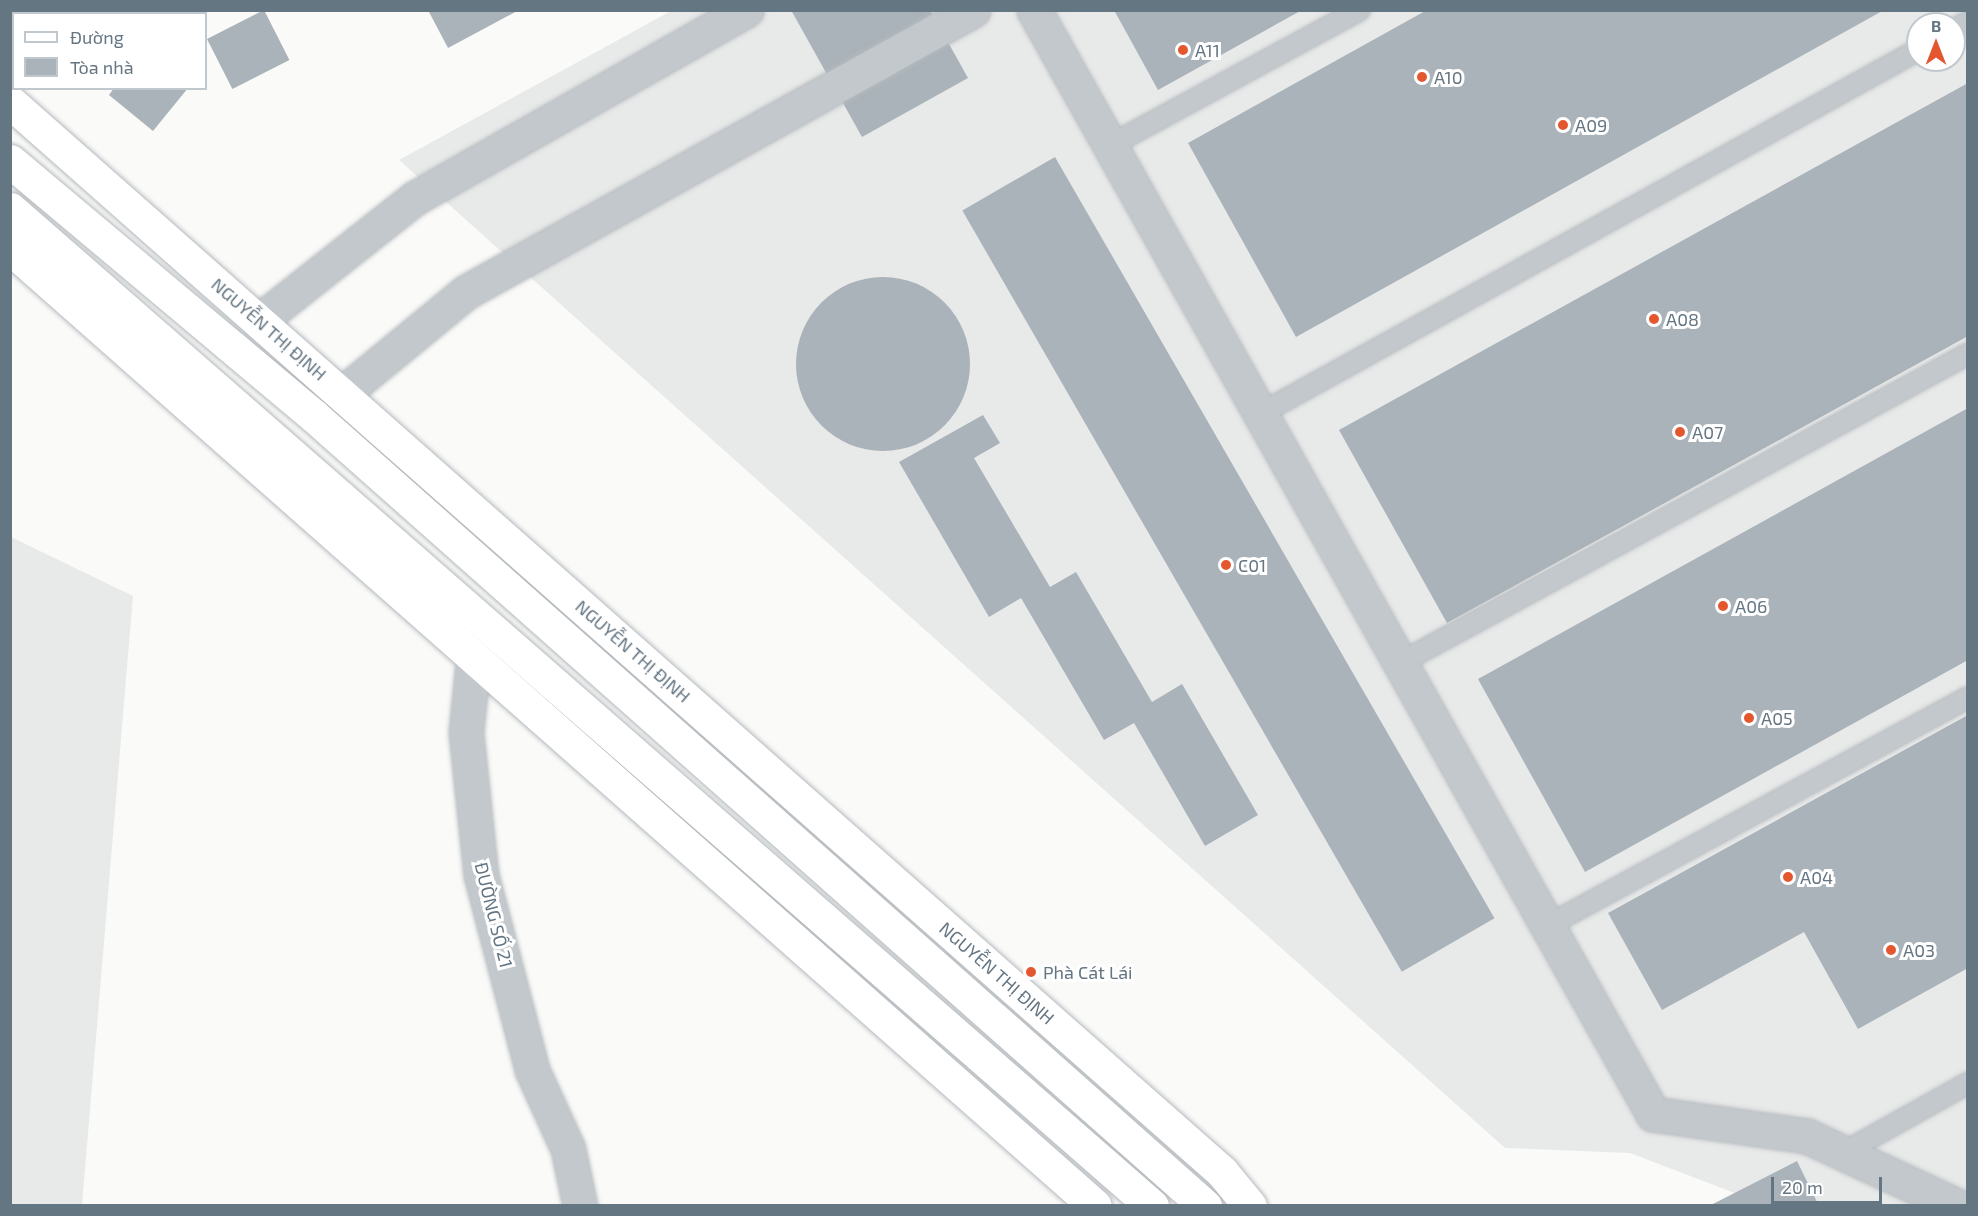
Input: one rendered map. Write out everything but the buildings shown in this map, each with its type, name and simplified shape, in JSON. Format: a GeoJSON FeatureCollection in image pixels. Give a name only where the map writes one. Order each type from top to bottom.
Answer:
{"type":"FeatureCollection","features":[{"type":"Feature","properties":{"kind":"main road","name":"NGUYỄN THỊ ĐỊNH"},"geometry":{"type":"LineString","coordinates":[[10,102],[1222,1172],[1250,1206]]}},
{"type":"Feature","properties":{"kind":"main road","name":"NGUYỄN THỊ ĐỊNH"},"geometry":{"type":"LineString","coordinates":[[10,161],[314,416],[1205,1206]]}},
{"type":"Feature","properties":{"kind":"main road"},"geometry":{"type":"LineString","coordinates":[[80,163],[14,228],[271,457],[470,654],[1095,1206]]}},
{"type":"Feature","properties":{"kind":"main road"},"geometry":{"type":"LineString","coordinates":[[185,381],[226,343],[258,321]]}},
{"type":"Feature","properties":{"kind":"main road"},"geometry":{"type":"LineString","coordinates":[[271,457],[314,416],[342,394]]}},
{"type":"Feature","properties":{"kind":"main road"},"geometry":{"type":"LineString","coordinates":[[271,457],[480,615],[1152,1206]]}},
{"type":"Feature","properties":{"kind":"street"},"geometry":{"type":"LineString","coordinates":[[258,321],[415,198],[746,10]]}},
{"type":"Feature","properties":{"kind":"street"},"geometry":{"type":"LineString","coordinates":[[342,394],[466,292],[973,10]]}},
{"type":"Feature","properties":{"kind":"street"},"geometry":{"type":"LineString","coordinates":[[1034,10],[1653,1114],[1807,1136],[1957,1206]]}},
{"type":"Feature","properties":{"kind":"street","name":"ĐƯỜNG SỐ 21"},"geometry":{"type":"LineString","coordinates":[[480,615],[470,654],[466,733],[481,875],[532,1070],[568,1149],[580,1206]]}},
{"type":"Feature","properties":{"kind":"lane"},"geometry":{"type":"LineString","coordinates":[[1109,146],[1359,10]]}},
{"type":"Feature","properties":{"kind":"lane"},"geometry":{"type":"LineString","coordinates":[[1260,414],[1906,57]]}},
{"type":"Feature","properties":{"kind":"lane"},"geometry":{"type":"LineString","coordinates":[[1400,663],[1968,354]]}},
{"type":"Feature","properties":{"kind":"lane"},"geometry":{"type":"LineString","coordinates":[[1547,926],[1968,697]]}},
{"type":"Feature","properties":{"kind":"lane"},"geometry":{"type":"LineString","coordinates":[[1844,1153],[1968,1083]]}},
{"type":"Feature","properties":{"kind":"shaded area"},"geometry":{"type":"Polygon","coordinates":[[[671,11],[1967,11],[1967,1205],[1766,1205],[1630,1153],[1505,1148],[399,160],[671,11]]]}},
{"type":"Feature","properties":{"kind":"shaded area"},"geometry":{"type":"Polygon","coordinates":[[[11,537],[133,596],[82,1205],[11,1205],[11,537]]]}},
{"type":"Feature","properties":{"kind":"place","name":"A11"},"geometry":{"type":"Point","coordinates":[1183,50]}},
{"type":"Feature","properties":{"kind":"place","name":"A10"},"geometry":{"type":"Point","coordinates":[1422,77]}},
{"type":"Feature","properties":{"kind":"place","name":"A09"},"geometry":{"type":"Point","coordinates":[1563,125]}},
{"type":"Feature","properties":{"kind":"place","name":"A08"},"geometry":{"type":"Point","coordinates":[1654,319]}},
{"type":"Feature","properties":{"kind":"place","name":"A07"},"geometry":{"type":"Point","coordinates":[1680,432]}},
{"type":"Feature","properties":{"kind":"place","name":"C01"},"geometry":{"type":"Point","coordinates":[1226,565]}},
{"type":"Feature","properties":{"kind":"place","name":"A06"},"geometry":{"type":"Point","coordinates":[1723,606]}},
{"type":"Feature","properties":{"kind":"place","name":"A05"},"geometry":{"type":"Point","coordinates":[1749,718]}},
{"type":"Feature","properties":{"kind":"place","name":"A04"},"geometry":{"type":"Point","coordinates":[1788,877]}},
{"type":"Feature","properties":{"kind":"place","name":"A03"},"geometry":{"type":"Point","coordinates":[1891,950]}},
{"type":"Feature","properties":{"kind":"place","name":"Phà Cát Lái"},"geometry":{"type":"Point","coordinates":[1031,972]}}]}
